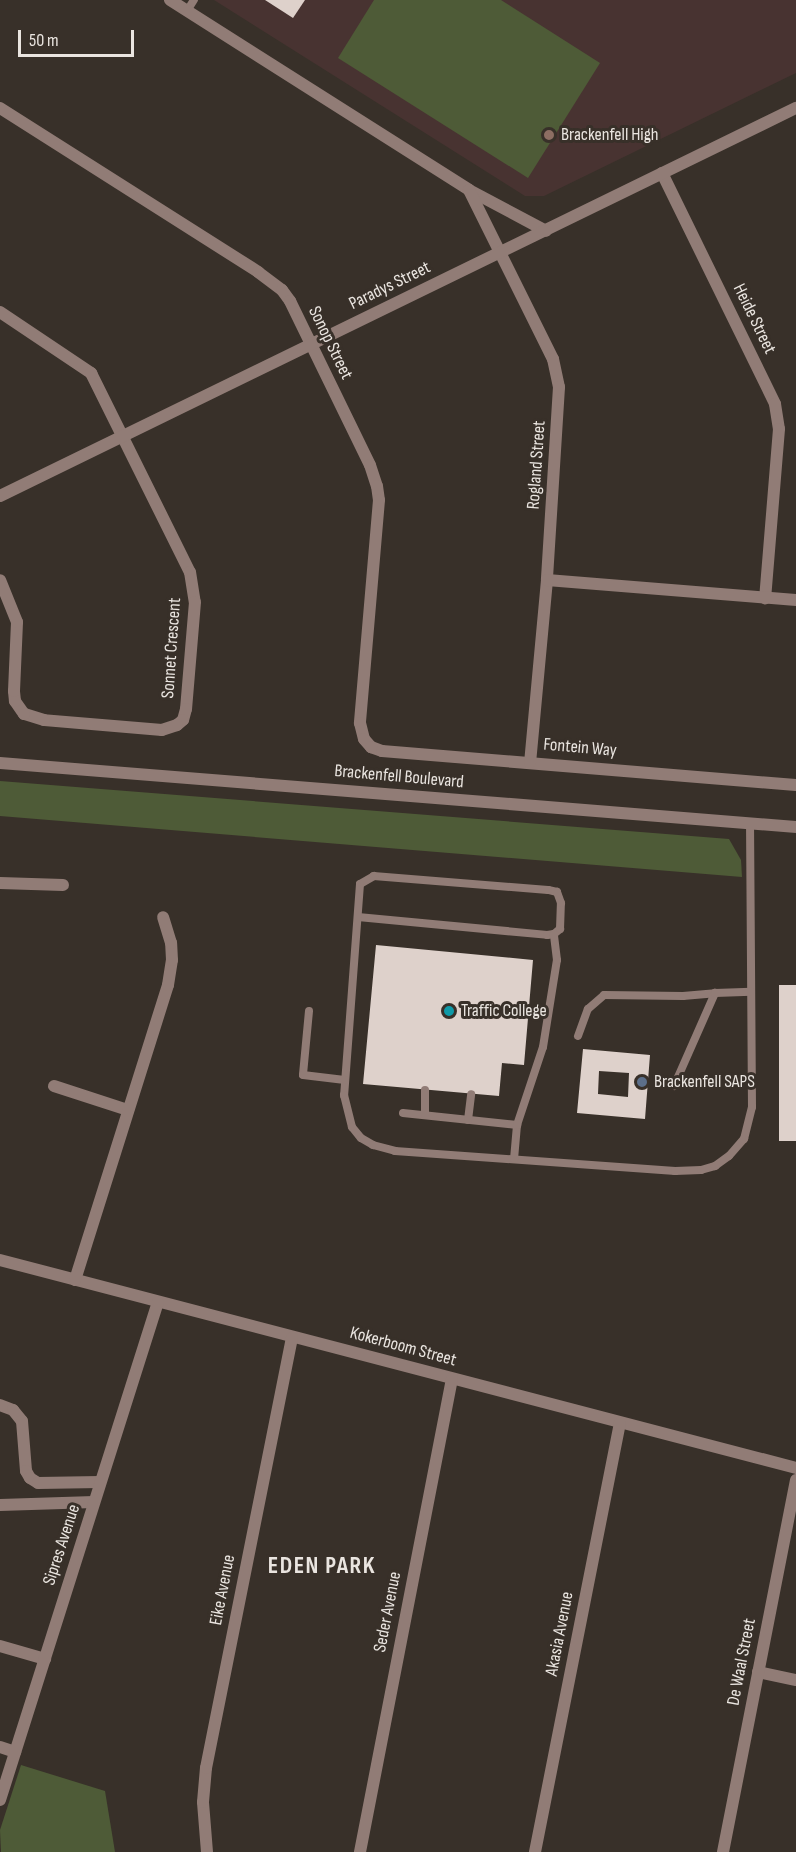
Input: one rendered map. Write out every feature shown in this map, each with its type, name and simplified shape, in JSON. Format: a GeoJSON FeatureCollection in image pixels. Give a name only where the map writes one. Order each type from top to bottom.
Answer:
{"type":"FeatureCollection","features":[{"type":"Feature","properties":{"kind":"street"},"geometry":{"type":"LineString","coordinates":[[170,0],[190,5],[469,190],[546,231]]}},
{"type":"Feature","properties":{"kind":"street","name":"Sonop Street"},"geometry":{"type":"LineString","coordinates":[[0,108],[275,283],[290,301],[370,465],[377,486],[379,500],[361,708],[360,732],[364,739]]}},
{"type":"Feature","properties":{"kind":"street","name":"Paradys Street"},"geometry":{"type":"LineString","coordinates":[[0,496],[796,108]]}},
{"type":"Feature","properties":{"kind":"street","name":"Heide Street"},"geometry":{"type":"LineString","coordinates":[[663,173],[775,405],[779,429],[765,598]]}},
{"type":"Feature","properties":{"kind":"street","name":"Rogland Street"},"geometry":{"type":"LineString","coordinates":[[469,190],[553,359],[557,372],[560,407],[530,762]]}},
{"type":"Feature","properties":{"kind":"street","name":"Sonnet Crescent"},"geometry":{"type":"LineString","coordinates":[[0,312],[91,373],[181,553],[194,586],[195,603],[183,720],[162,730],[44,720],[24,714],[15,702],[14,691],[17,622],[0,580]]}},
{"type":"Feature","properties":{"kind":"street"},"geometry":{"type":"LineString","coordinates":[[547,580],[796,600]]}},
{"type":"Feature","properties":{"kind":"street","name":"Fontein Way"},"geometry":{"type":"LineString","coordinates":[[364,739],[371,747],[382,751],[796,785]]}},
{"type":"Feature","properties":{"kind":"street","name":"Brackenfell Boulevard"},"geometry":{"type":"LineString","coordinates":[[0,763],[796,827]]}},
{"type":"Feature","properties":{"kind":"street"},"geometry":{"type":"LineString","coordinates":[[0,883],[63,885]]}},
{"type":"Feature","properties":{"kind":"street"},"geometry":{"type":"LineString","coordinates":[[75,1280],[168,985],[172,960],[171,943],[163,917]]}},
{"type":"Feature","properties":{"kind":"street"},"geometry":{"type":"LineString","coordinates":[[54,1086],[128,1110]]}},
{"type":"Feature","properties":{"kind":"street","name":"Kokerboom Street"},"geometry":{"type":"LineString","coordinates":[[0,1260],[796,1468]]}},
{"type":"Feature","properties":{"kind":"street","name":"Sipres Avenue"},"geometry":{"type":"LineString","coordinates":[[0,1800],[158,1302]]}},
{"type":"Feature","properties":{"kind":"street","name":"Eike Avenue"},"geometry":{"type":"LineString","coordinates":[[207,1852],[204,1802],[206,1768],[292,1336]]}},
{"type":"Feature","properties":{"kind":"street","name":"Seder Avenue"},"geometry":{"type":"LineString","coordinates":[[360,1852],[452,1379]]}},
{"type":"Feature","properties":{"kind":"street"},"geometry":{"type":"LineString","coordinates":[[0,1406],[13,1410],[22,1421],[26,1471],[30,1478],[38,1483],[100,1482]]}},
{"type":"Feature","properties":{"kind":"street","name":"Akasia Avenue"},"geometry":{"type":"LineString","coordinates":[[535,1852],[621,1423]]}},
{"type":"Feature","properties":{"kind":"street","name":"De Waal Street"},"geometry":{"type":"LineString","coordinates":[[723,1852],[796,1480]]}},
{"type":"Feature","properties":{"kind":"street"},"geometry":{"type":"LineString","coordinates":[[0,1505],[94,1502]]}},
{"type":"Feature","properties":{"kind":"street"},"geometry":{"type":"LineString","coordinates":[[0,1646],[45,1659]]}},
{"type":"Feature","properties":{"kind":"street"},"geometry":{"type":"LineString","coordinates":[[758,1672],[796,1680]]}},
{"type":"Feature","properties":{"kind":"street"},"geometry":{"type":"LineString","coordinates":[[0,1747],[15,1752]]}},
{"type":"Feature","properties":{"kind":"lane"},"geometry":{"type":"LineString","coordinates":[[514,1160],[517,1125],[543,1047],[557,960],[554,934],[561,925],[560,896],[557,892],[548,890],[374,876],[360,884],[345,1080],[347,1112],[352,1127],[361,1138],[373,1145],[395,1151],[514,1160],[690,1172],[715,1166],[744,1139],[752,1107],[750,823]]}},
{"type":"Feature","properties":{"kind":"lane"},"geometry":{"type":"LineString","coordinates":[[358,917],[554,934]]}},
{"type":"Feature","properties":{"kind":"lane"},"geometry":{"type":"LineString","coordinates":[[578,1036],[588,1009],[604,995],[675,997],[751,992]]}},
{"type":"Feature","properties":{"kind":"lane"},"geometry":{"type":"LineString","coordinates":[[674,1086],[715,993]]}},
{"type":"Feature","properties":{"kind":"lane"},"geometry":{"type":"LineString","coordinates":[[309,1011],[303,1075],[345,1080]]}},
{"type":"Feature","properties":{"kind":"lane"},"geometry":{"type":"LineString","coordinates":[[425,1090],[425,1115]]}},
{"type":"Feature","properties":{"kind":"lane"},"geometry":{"type":"LineString","coordinates":[[468,1120],[471,1094]]}},
{"type":"Feature","properties":{"kind":"lane"},"geometry":{"type":"LineString","coordinates":[[403,1113],[517,1125]]}},
{"type":"Feature","properties":{"kind":"shaded area","name":"Brackenfell High"},"geometry":{"type":"Polygon","coordinates":[[[214,0],[796,0],[796,73],[544,196],[525,196],[214,0]]]}},
{"type":"Feature","properties":{"kind":"green space"},"geometry":{"type":"Polygon","coordinates":[[[374,0],[501,0],[600,63],[528,178],[338,58],[374,0]]]}},
{"type":"Feature","properties":{"kind":"green space"},"geometry":{"type":"Polygon","coordinates":[[[0,781],[729,839],[741,860],[742,877],[0,816],[0,781]]]}},
{"type":"Feature","properties":{"kind":"green space"},"geometry":{"type":"Polygon","coordinates":[[[21,1765],[105,1791],[115,1852],[1,1852],[0,1830],[21,1765]]]}},
{"type":"Feature","properties":{"kind":"building"},"geometry":{"type":"Polygon","coordinates":[[[265,0],[305,0],[293,18],[265,0]]]}},
{"type":"Feature","properties":{"kind":"building","name":"Traffic College"},"geometry":{"type":"Polygon","coordinates":[[[376,945],[533,960],[524,1065],[502,1063],[499,1096],[363,1084],[376,945]]]}},
{"type":"Feature","properties":{"kind":"building"},"geometry":{"type":"Polygon","coordinates":[[[779,985],[796,985],[796,1141],[779,1141],[779,985]]]}},
{"type":"Feature","properties":{"kind":"building"},"geometry":{"type":"Polygon","coordinates":[[[583,1049],[650,1055],[645,1119],[577,1113],[583,1049]],[[599,1071],[598,1094],[628,1097],[629,1073],[599,1071]]]}},
{"type":"Feature","properties":{"kind":"place","name":"Brackenfell High"},"geometry":{"type":"Point","coordinates":[549,135]}},
{"type":"Feature","properties":{"kind":"place","name":"Traffic College"},"geometry":{"type":"Point","coordinates":[449,1011]}},
{"type":"Feature","properties":{"kind":"place","name":"Brackenfell SAPS"},"geometry":{"type":"Point","coordinates":[642,1082]}},
{"type":"Feature","properties":{"kind":"district","name":"EDEN PARK"},"geometry":{"type":"Point","coordinates":[322,1566]}}]}
